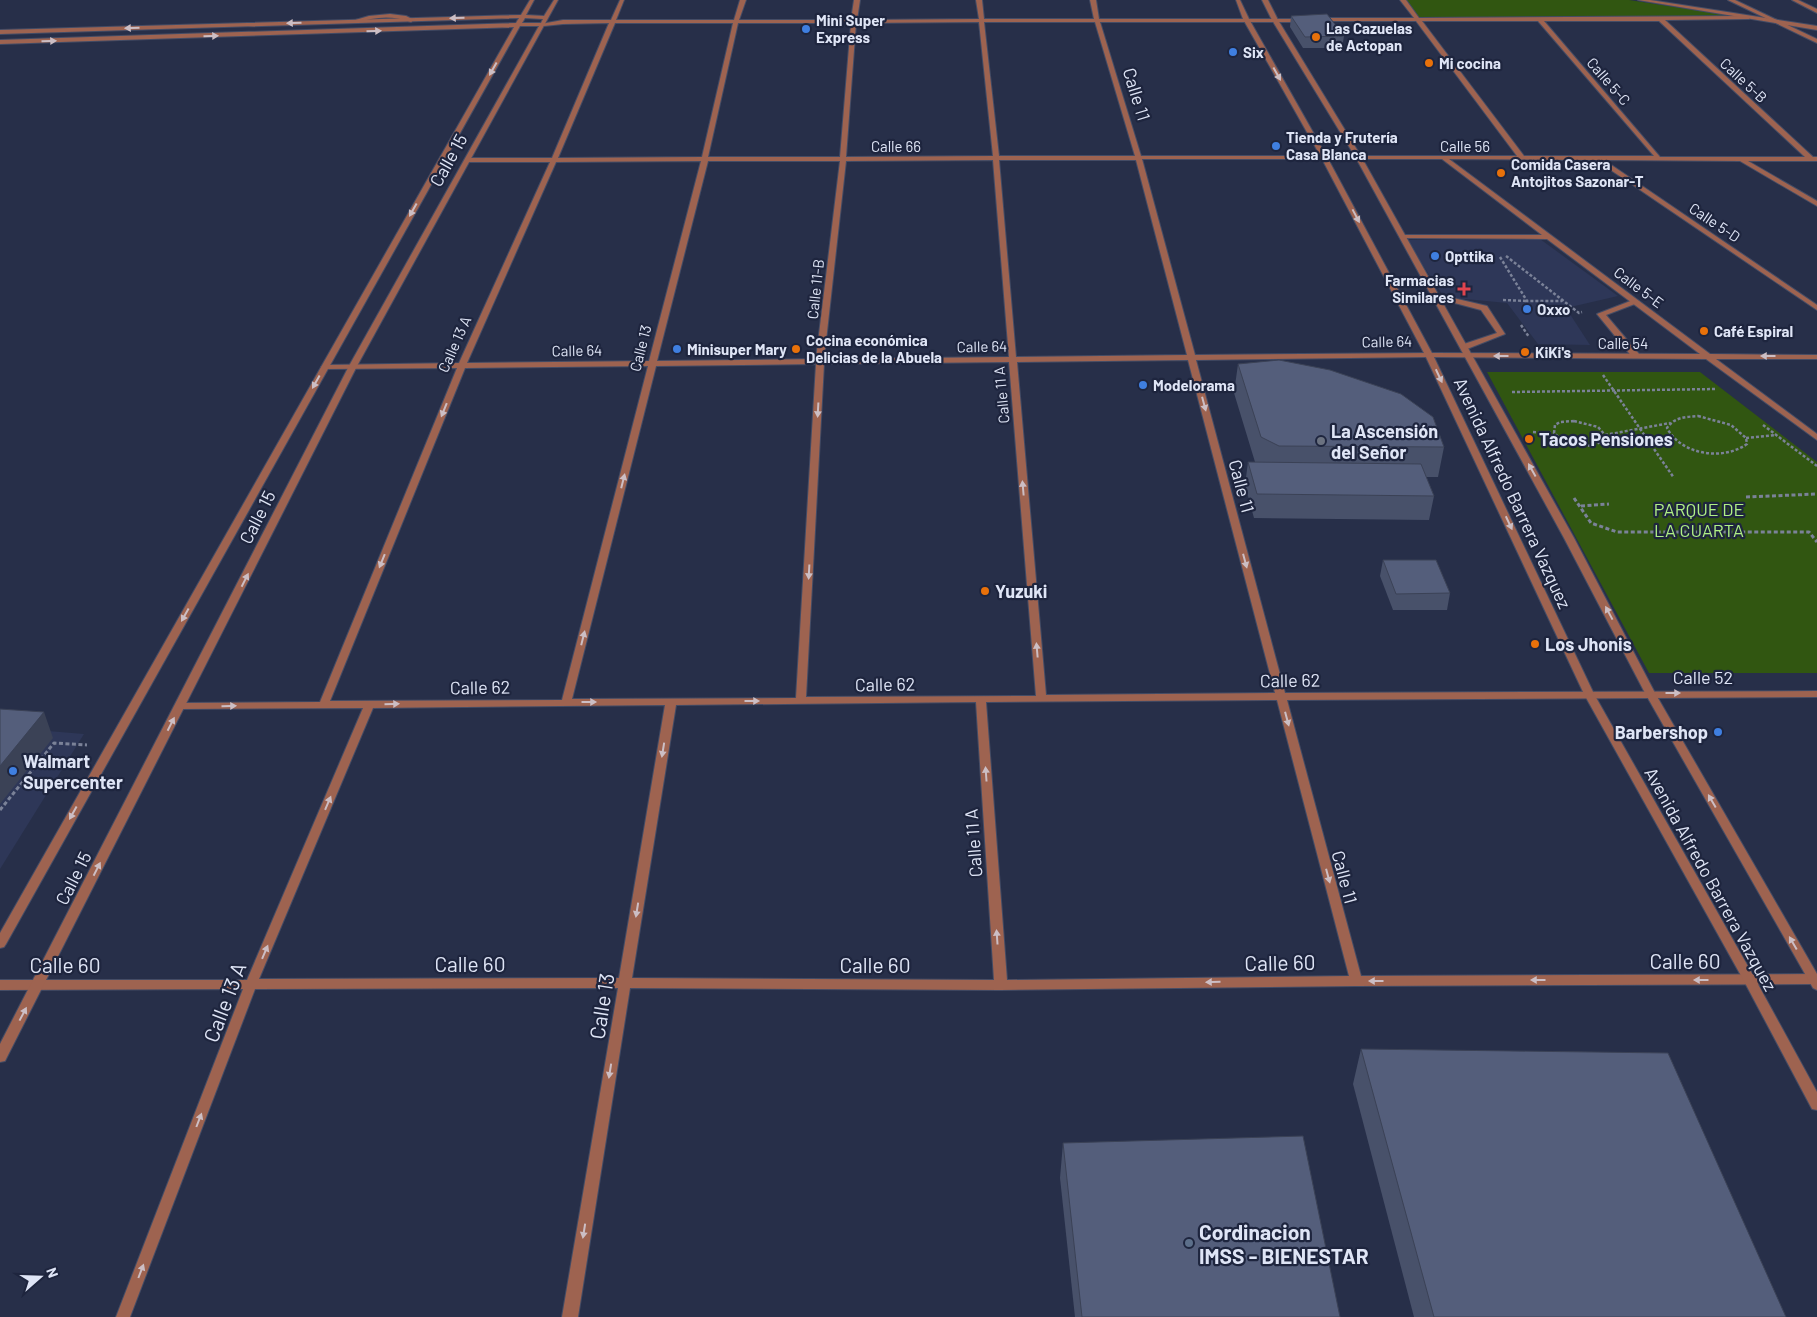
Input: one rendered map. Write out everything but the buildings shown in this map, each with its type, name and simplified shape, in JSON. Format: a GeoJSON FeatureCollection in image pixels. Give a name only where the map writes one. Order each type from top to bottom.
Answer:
{"type":"FeatureCollection","features":[{"type":"Feature","properties":{"kind":"street","name":"Calle 15"},"geometry":{"type":"LineString","coordinates":[[0,944],[532,0]]}},
{"type":"Feature","properties":{"kind":"street","name":"Calle 15"},"geometry":{"type":"LineString","coordinates":[[0,1057],[353,366],[556,0]]}},
{"type":"Feature","properties":{"kind":"street","name":"Calle 13 A"},"geometry":{"type":"LineString","coordinates":[[324,704],[462,365],[554,160],[611,22],[622,0]]}},
{"type":"Feature","properties":{"kind":"street","name":"Calle 13"},"geometry":{"type":"LineString","coordinates":[[566,703],[705,159],[736,21],[743,0]]}},
{"type":"Feature","properties":{"kind":"street","name":"Calle 11-B"},"geometry":{"type":"LineString","coordinates":[[802,701],[820,361],[843,159],[857,0]]}},
{"type":"Feature","properties":{"kind":"street","name":"Calle 11 A"},"geometry":{"type":"LineString","coordinates":[[979,0],[996,158],[1041,699]]}},
{"type":"Feature","properties":{"kind":"street","name":"Calle 11"},"geometry":{"type":"LineString","coordinates":[[1093,0],[1097,20],[1138,158],[1356,981]]}},
{"type":"Feature","properties":{"kind":"street","name":"Avenida Alfredo Barrera Vazquez"},"geometry":{"type":"LineString","coordinates":[[1238,0],[1246,19],[1324,157],[1429,354],[1589,694],[1750,980],[1817,1104]]}},
{"type":"Feature","properties":{"kind":"street","name":"Avenida Alfredo Barrera Vazquez"},"geometry":{"type":"LineString","coordinates":[[1265,0],[1275,20],[1359,158],[1569,538],[1650,694],[1816,981]]}},
{"type":"Feature","properties":{"kind":"street"},"geometry":{"type":"LineString","coordinates":[[1403,0],[1416,20],[1522,158]]}},
{"type":"Feature","properties":{"kind":"street"},"geometry":{"type":"LineString","coordinates":[[1641,0],[1817,28]]}},
{"type":"Feature","properties":{"kind":"street"},"geometry":{"type":"LineString","coordinates":[[1732,0],[1817,41]]}},
{"type":"Feature","properties":{"kind":"street"},"geometry":{"type":"LineString","coordinates":[[1794,0],[1817,11]]}},
{"type":"Feature","properties":{"kind":"street"},"geometry":{"type":"LineString","coordinates":[[0,32],[523,16],[545,21],[563,22],[1246,19],[1540,20],[1749,17]]}},
{"type":"Feature","properties":{"kind":"street","name":"Calle 5-B"},"geometry":{"type":"LineString","coordinates":[[1660,19],[1814,159]]}},
{"type":"Feature","properties":{"kind":"street","name":"Calle 5-C"},"geometry":{"type":"LineString","coordinates":[[1540,20],[1659,159]]}},
{"type":"Feature","properties":{"kind":"street"},"geometry":{"type":"LineString","coordinates":[[0,42],[517,26],[545,21]]}},
{"type":"Feature","properties":{"kind":"street"},"geometry":{"type":"LineString","coordinates":[[173,37],[183,27]]}},
{"type":"Feature","properties":{"kind":"street","name":"Calle 66"},"geometry":{"type":"LineString","coordinates":[[468,160],[1324,157]]}},
{"type":"Feature","properties":{"kind":"street","name":"Calle 56"},"geometry":{"type":"LineString","coordinates":[[1324,157],[1445,159],[1814,159]]}},
{"type":"Feature","properties":{"kind":"street","name":"Calle 5-E"},"geometry":{"type":"LineString","coordinates":[[1445,159],[1817,438]]}},
{"type":"Feature","properties":{"kind":"street","name":"Calle 5-D"},"geometry":{"type":"LineString","coordinates":[[1598,159],[1817,308]]}},
{"type":"Feature","properties":{"kind":"street"},"geometry":{"type":"LineString","coordinates":[[1742,159],[1817,204]]}},
{"type":"Feature","properties":{"kind":"street"},"geometry":{"type":"LineString","coordinates":[[1403,237],[1549,237]]}},
{"type":"Feature","properties":{"kind":"street"},"geometry":{"type":"LineString","coordinates":[[1435,295],[1484,308],[1500,334],[1464,347]]}},
{"type":"Feature","properties":{"kind":"street"},"geometry":{"type":"LineString","coordinates":[[1636,302],[1601,314],[1636,356]]}},
{"type":"Feature","properties":{"kind":"street","name":"Calle 64"},"geometry":{"type":"LineString","coordinates":[[325,366],[1429,354]]}},
{"type":"Feature","properties":{"kind":"street","name":"Calle 54"},"geometry":{"type":"LineString","coordinates":[[1429,354],[1469,356],[1817,357]]}},
{"type":"Feature","properties":{"kind":"street","name":"Calle 52"},"geometry":{"type":"LineString","coordinates":[[1589,694],[1817,694]]}},
{"type":"Feature","properties":{"kind":"street","name":"Calle 62"},"geometry":{"type":"LineString","coordinates":[[180,706],[1589,694]]}},
{"type":"Feature","properties":{"kind":"street","name":"Calle 11 A"},"geometry":{"type":"LineString","coordinates":[[981,699],[1001,985]]}},
{"type":"Feature","properties":{"kind":"street","name":"Calle 13"},"geometry":{"type":"LineString","coordinates":[[570,1317],[671,702]]}},
{"type":"Feature","properties":{"kind":"street","name":"Calle 13 A"},"geometry":{"type":"LineString","coordinates":[[123,1317],[251,984],[369,705]]}},
{"type":"Feature","properties":{"kind":"street","name":"Calle 60"},"geometry":{"type":"LineString","coordinates":[[0,985],[625,983],[1001,985],[1356,981],[1816,981]]}},
{"type":"Feature","properties":{"kind":"path"},"geometry":{"type":"LineString","coordinates":[[1527,301],[1501,255],[1579,313],[1587,311]]}},
{"type":"Feature","properties":{"kind":"path"},"geometry":{"type":"LineString","coordinates":[[1495,300],[1562,300]]}},
{"type":"Feature","properties":{"kind":"path"},"geometry":{"type":"LineString","coordinates":[[1589,356],[1674,478]]}},
{"type":"Feature","properties":{"kind":"path"},"geometry":{"type":"LineString","coordinates":[[1516,400],[1511,392],[1716,389]]}},
{"type":"Feature","properties":{"kind":"path"},"geometry":{"type":"LineString","coordinates":[[1605,435],[1686,417],[1711,418],[1728,424],[1742,432],[1747,444],[1743,449],[1723,454],[1696,450],[1684,446],[1668,434],[1667,428],[1670,422]]}},
{"type":"Feature","properties":{"kind":"path"},"geometry":{"type":"LineString","coordinates":[[1574,421],[1598,427],[1605,435],[1602,442],[1588,446],[1572,443],[1558,437],[1554,432],[1555,425],[1574,421]]}},
{"type":"Feature","properties":{"kind":"path"},"geometry":{"type":"LineString","coordinates":[[1761,423],[1817,466]]}},
{"type":"Feature","properties":{"kind":"path"},"geometry":{"type":"LineString","coordinates":[[1530,424],[1540,440]]}},
{"type":"Feature","properties":{"kind":"path"},"geometry":{"type":"LineString","coordinates":[[1535,432],[1554,432]]}},
{"type":"Feature","properties":{"kind":"path"},"geometry":{"type":"LineString","coordinates":[[1569,490],[1591,523],[1617,532],[1809,532],[1817,542]]}},
{"type":"Feature","properties":{"kind":"path"},"geometry":{"type":"LineString","coordinates":[[1746,497],[1817,494]]}},
{"type":"Feature","properties":{"kind":"path"},"geometry":{"type":"LineString","coordinates":[[1580,506],[1609,504]]}},
{"type":"Feature","properties":{"kind":"path"},"geometry":{"type":"LineString","coordinates":[[0,810],[54,743],[96,746]]}},
{"type":"Feature","properties":{"kind":"shaded area"},"geometry":{"type":"Polygon","coordinates":[[[1540,239],[1618,296],[1566,308],[1590,345],[1538,344],[1507,303],[1444,297],[1406,240],[1540,239]]]}},
{"type":"Feature","properties":{"kind":"shaded area"},"geometry":{"type":"Polygon","coordinates":[[[0,727],[84,734],[0,869],[0,727]]]}},
{"type":"Feature","properties":{"kind":"green space"},"geometry":{"type":"Polygon","coordinates":[[[1404,0],[1629,0],[1735,16],[1648,19],[1421,20],[1411,12],[1404,0]]]}},
{"type":"Feature","properties":{"kind":"green space","name":"PARQUE DE LA CUARTA"},"geometry":{"type":"Polygon","coordinates":[[[1487,372],[1700,372],[1817,462],[1817,673],[1649,673],[1487,372]]]}},
{"type":"Feature","properties":{"kind":"place","name":"Mini Super Express"},"geometry":{"type":"Point","coordinates":[806,29]}},
{"type":"Feature","properties":{"kind":"place","name":"Las Cazuelas de Actopan"},"geometry":{"type":"Point","coordinates":[1316,37]}},
{"type":"Feature","properties":{"kind":"place","name":"Six"},"geometry":{"type":"Point","coordinates":[1233,52]}},
{"type":"Feature","properties":{"kind":"place","name":"Mi cocina"},"geometry":{"type":"Point","coordinates":[1429,63]}},
{"type":"Feature","properties":{"kind":"place","name":"Tienda y Frutería Casa Blanca"},"geometry":{"type":"Point","coordinates":[1276,146]}},
{"type":"Feature","properties":{"kind":"place","name":"Comida Casera Antojitos Sazonar-T"},"geometry":{"type":"Point","coordinates":[1501,173]}},
{"type":"Feature","properties":{"kind":"place","name":"Opttika"},"geometry":{"type":"Point","coordinates":[1435,256]}},
{"type":"Feature","properties":{"kind":"place","name":"Farmacias Similares"},"geometry":{"type":"Point","coordinates":[1464,289]}},
{"type":"Feature","properties":{"kind":"place","name":"Oxxo"},"geometry":{"type":"Point","coordinates":[1527,309]}},
{"type":"Feature","properties":{"kind":"place","name":"Café Espiral"},"geometry":{"type":"Point","coordinates":[1704,331]}},
{"type":"Feature","properties":{"kind":"place","name":"Minisuper Mary"},"geometry":{"type":"Point","coordinates":[677,349]}},
{"type":"Feature","properties":{"kind":"place","name":"Cocina económica Delicias de la Abuela"},"geometry":{"type":"Point","coordinates":[796,349]}},
{"type":"Feature","properties":{"kind":"place","name":"KiKi's"},"geometry":{"type":"Point","coordinates":[1525,352]}},
{"type":"Feature","properties":{"kind":"place","name":"Modelorama"},"geometry":{"type":"Point","coordinates":[1143,385]}},
{"type":"Feature","properties":{"kind":"place","name":"Tacos Pensiones"},"geometry":{"type":"Point","coordinates":[1529,439]}},
{"type":"Feature","properties":{"kind":"place","name":"La Ascensión del Señor"},"geometry":{"type":"Point","coordinates":[1321,441]}},
{"type":"Feature","properties":{"kind":"place","name":"Yuzuki"},"geometry":{"type":"Point","coordinates":[985,591]}},
{"type":"Feature","properties":{"kind":"place","name":"Los Jhonis"},"geometry":{"type":"Point","coordinates":[1535,644]}},
{"type":"Feature","properties":{"kind":"place","name":"Barbershop"},"geometry":{"type":"Point","coordinates":[1718,732]}},
{"type":"Feature","properties":{"kind":"place","name":"Walmart Supercenter"},"geometry":{"type":"Point","coordinates":[13,771]}},
{"type":"Feature","properties":{"kind":"place","name":"Cordinacion IMSS - BIENESTAR"},"geometry":{"type":"Point","coordinates":[1189,1243]}}]}
